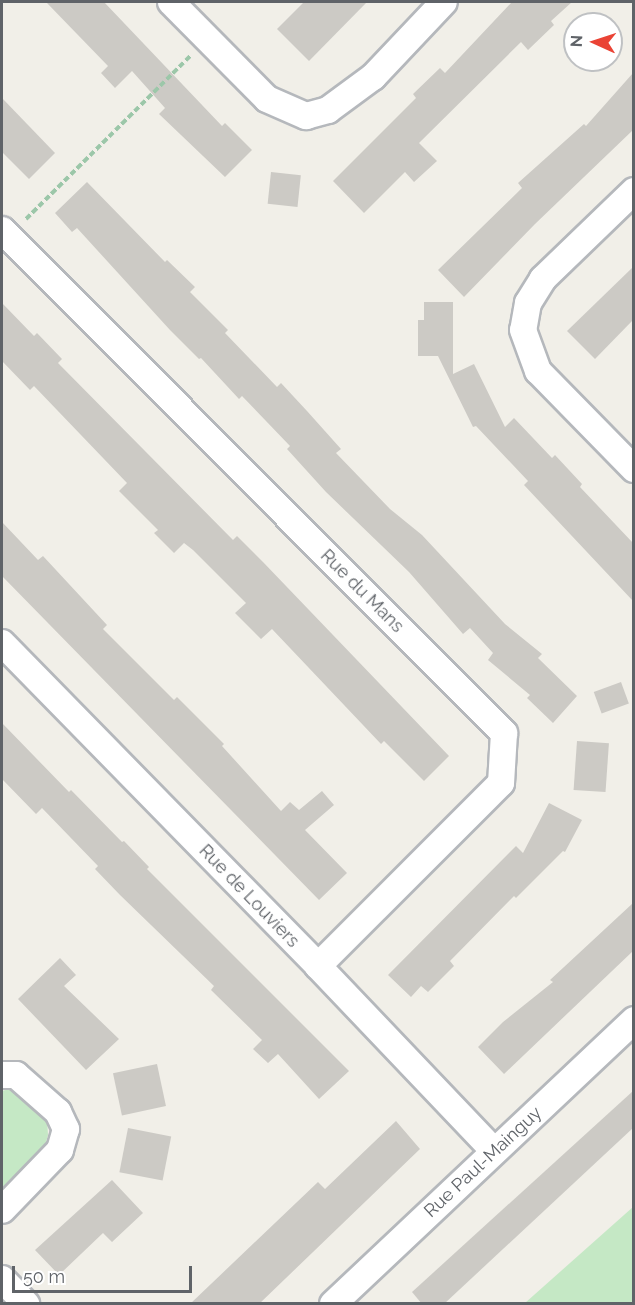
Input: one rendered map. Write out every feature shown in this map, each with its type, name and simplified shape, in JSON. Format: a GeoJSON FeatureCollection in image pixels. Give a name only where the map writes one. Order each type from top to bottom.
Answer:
{"type":"FeatureCollection","features":[{"type":"Feature","properties":{"kind":"street"},"geometry":{"type":"LineString","coordinates":[[171,2],[267,99],[306,116],[328,110],[373,77],[444,2]]}},
{"type":"Feature","properties":{"kind":"street"},"geometry":{"type":"LineString","coordinates":[[633,191],[543,279],[528,303],[523,330],[538,371],[633,469]]}},
{"type":"Feature","properties":{"kind":"street","name":"Rue du Mans"},"geometry":{"type":"LineString","coordinates":[[4,234],[504,733],[501,783],[318,966]]}},
{"type":"Feature","properties":{"kind":"street","name":"Rue de Louviers"},"geometry":{"type":"LineString","coordinates":[[2,643],[318,966],[494,1151]]}},
{"type":"Feature","properties":{"kind":"street","name":"Rue Paul-Mainguy"},"geometry":{"type":"LineString","coordinates":[[333,1304],[633,1020]]}},
{"type":"Feature","properties":{"kind":"street"},"geometry":{"type":"LineString","coordinates":[[2,1075],[16,1076],[58,1112],[66,1129],[60,1150],[2,1210]]}},
{"type":"Feature","properties":{"kind":"street"},"geometry":{"type":"LineString","coordinates":[[2,1280],[26,1304]]}},
{"type":"Feature","properties":{"kind":"path"},"geometry":{"type":"LineString","coordinates":[[4,234],[207,40]]}},
{"type":"Feature","properties":{"kind":"green space"},"geometry":{"type":"Polygon","coordinates":[[[9,1089],[24,1094],[47,1118],[48,1135],[45,1146],[2,1193],[2,1091],[9,1089]]]}},
{"type":"Feature","properties":{"kind":"green space"},"geometry":{"type":"Polygon","coordinates":[[[633,1207],[633,1303],[525,1303],[633,1207]]]}},
{"type":"Feature","properties":{"kind":"building"},"geometry":{"type":"Polygon","coordinates":[[[46,2],[104,2],[222,126],[225,123],[252,150],[225,177],[159,114],[165,108],[132,71],[115,88],[101,73],[108,66],[46,2]]]}},
{"type":"Feature","properties":{"kind":"building"},"geometry":{"type":"Polygon","coordinates":[[[304,2],[367,2],[309,61],[277,29],[304,2]]]}},
{"type":"Feature","properties":{"kind":"building"},"geometry":{"type":"Polygon","coordinates":[[[512,2],[572,2],[551,21],[554,25],[528,50],[521,42],[419,143],[437,161],[414,182],[405,172],[364,213],[333,181],[416,98],[413,94],[440,68],[445,73],[512,2]]]}},
{"type":"Feature","properties":{"kind":"building"},"geometry":{"type":"Polygon","coordinates":[[[633,73],[633,130],[535,224],[464,297],[438,270],[522,188],[518,183],[584,124],[586,126],[633,73]]]}},
{"type":"Feature","properties":{"kind":"building"},"geometry":{"type":"Polygon","coordinates":[[[2,98],[55,153],[29,179],[2,152],[2,98]]]}},
{"type":"Feature","properties":{"kind":"building"},"geometry":{"type":"Polygon","coordinates":[[[271,172],[301,175],[297,207],[268,204],[271,172]]]}},
{"type":"Feature","properties":{"kind":"building"},"geometry":{"type":"Polygon","coordinates":[[[87,182],[165,262],[167,260],[195,287],[190,292],[228,330],[225,333],[277,387],[281,383],[307,411],[341,449],[336,453],[390,509],[422,535],[505,624],[542,654],[538,658],[577,696],[553,723],[527,698],[530,695],[488,660],[493,653],[470,628],[463,634],[409,572],[326,492],[287,449],[290,446],[242,396],[239,399],[201,358],[199,359],[170,330],[77,228],[72,232],[55,213],[87,182]]]}},
{"type":"Feature","properties":{"kind":"building"},"geometry":{"type":"Polygon","coordinates":[[[633,267],[633,320],[595,359],[567,331],[633,267]]]}},
{"type":"Feature","properties":{"kind":"building"},"geometry":{"type":"Polygon","coordinates":[[[424,302],[453,302],[453,374],[474,364],[505,427],[514,418],[552,458],[555,455],[582,484],[580,487],[633,543],[633,601],[524,485],[528,481],[476,426],[473,427],[438,356],[418,356],[418,320],[424,320],[424,302]]]}},
{"type":"Feature","properties":{"kind":"building"},"geometry":{"type":"Polygon","coordinates":[[[2,303],[34,336],[37,333],[62,359],[58,363],[233,540],[237,536],[263,562],[449,756],[424,781],[384,741],[381,744],[272,629],[261,639],[235,613],[246,603],[193,550],[184,543],[174,553],[154,533],[158,530],[119,491],[127,483],[34,386],[30,390],[2,361],[2,303]]]}},
{"type":"Feature","properties":{"kind":"building"},"geometry":{"type":"Polygon","coordinates":[[[2,522],[38,560],[43,556],[107,625],[103,629],[174,700],[177,697],[224,744],[222,746],[281,811],[290,802],[299,810],[322,791],[334,805],[305,830],[347,873],[319,900],[2,576],[2,522]]]}},
{"type":"Feature","properties":{"kind":"building"},"geometry":{"type":"Polygon","coordinates":[[[621,682],[629,704],[602,714],[594,692],[621,682]]]}},
{"type":"Feature","properties":{"kind":"building"},"geometry":{"type":"Polygon","coordinates":[[[2,723],[69,792],[71,790],[122,842],[124,841],[149,867],[147,869],[349,1071],[319,1099],[278,1054],[268,1063],[253,1049],[262,1040],[211,990],[214,986],[120,895],[95,869],[98,866],[42,808],[36,814],[2,779],[2,723]]]}},
{"type":"Feature","properties":{"kind":"building"},"geometry":{"type":"Polygon","coordinates":[[[577,741],[609,743],[606,792],[574,790],[577,741]]]}},
{"type":"Feature","properties":{"kind":"building"},"geometry":{"type":"Polygon","coordinates":[[[549,803],[582,820],[565,852],[563,851],[516,898],[514,896],[450,961],[454,966],[428,992],[421,986],[411,997],[388,975],[516,846],[523,853],[549,803]]]}},
{"type":"Feature","properties":{"kind":"building"},"geometry":{"type":"Polygon","coordinates":[[[633,903],[633,951],[504,1074],[478,1047],[503,1022],[553,982],[550,980],[633,903]]]}},
{"type":"Feature","properties":{"kind":"building"},"geometry":{"type":"Polygon","coordinates":[[[60,958],[76,975],[64,986],[119,1039],[86,1070],[18,999],[60,958]]]}},
{"type":"Feature","properties":{"kind":"building"},"geometry":{"type":"Polygon","coordinates":[[[157,1064],[166,1106],[122,1115],[113,1073],[157,1064]]]}},
{"type":"Feature","properties":{"kind":"building"},"geometry":{"type":"Polygon","coordinates":[[[633,1091],[633,1128],[444,1304],[422,1304],[412,1292],[633,1091]]]}},
{"type":"Feature","properties":{"kind":"building"},"geometry":{"type":"Polygon","coordinates":[[[396,1121],[420,1149],[259,1304],[190,1304],[318,1182],[325,1189],[396,1121]]]}},
{"type":"Feature","properties":{"kind":"building"},"geometry":{"type":"Polygon","coordinates":[[[128,1128],[171,1136],[163,1181],[119,1172],[128,1128]]]}},
{"type":"Feature","properties":{"kind":"building"},"geometry":{"type":"Polygon","coordinates":[[[112,1180],[143,1213],[112,1242],[103,1233],[59,1275],[35,1250],[112,1180]]]}}]}
